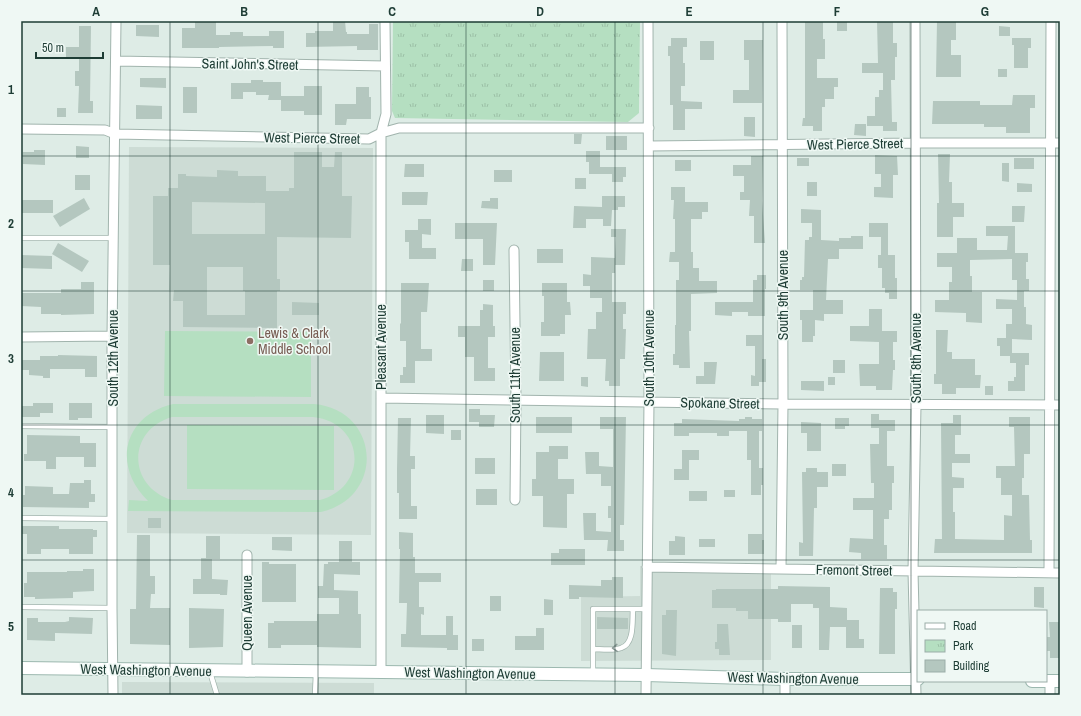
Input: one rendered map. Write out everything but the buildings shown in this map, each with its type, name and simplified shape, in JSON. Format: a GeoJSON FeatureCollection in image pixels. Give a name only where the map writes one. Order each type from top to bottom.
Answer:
{"type":"FeatureCollection","features":[{"type":"Feature","properties":{"kind":"main road","name":"West Washington Avenue"},"geometry":{"type":"LineString","coordinates":[[21,668],[247,672],[917,679]]}},
{"type":"Feature","properties":{"kind":"street","name":"South 12th Avenue"},"geometry":{"type":"LineString","coordinates":[[113,695],[112,336],[116,21]]}},
{"type":"Feature","properties":{"kind":"street","name":"Pleasant Avenue"},"geometry":{"type":"LineString","coordinates":[[381,673],[381,133],[386,114],[385,21]]}},
{"type":"Feature","properties":{"kind":"street","name":"South 10th Avenue"},"geometry":{"type":"LineString","coordinates":[[646,695],[649,401],[648,21]]}},
{"type":"Feature","properties":{"kind":"street","name":"South 9th Avenue"},"geometry":{"type":"LineString","coordinates":[[781,569],[783,404],[782,21]]}},
{"type":"Feature","properties":{"kind":"street","name":"South 8th Avenue"},"geometry":{"type":"LineString","coordinates":[[915,21],[916,405],[913,571],[917,679],[916,695]]}},
{"type":"Feature","properties":{"kind":"street"},"geometry":{"type":"LineString","coordinates":[[1049,572],[1051,21]]}},
{"type":"Feature","properties":{"kind":"street","name":"Saint John's Street"},"geometry":{"type":"LineString","coordinates":[[116,62],[385,66]]}},
{"type":"Feature","properties":{"kind":"street","name":"West Pierce Street"},"geometry":{"type":"LineString","coordinates":[[21,129],[105,130],[115,134],[370,139],[381,133],[399,128],[649,128]]}},
{"type":"Feature","properties":{"kind":"street","name":"West Pierce Street"},"geometry":{"type":"LineString","coordinates":[[649,146],[1060,143]]}},
{"type":"Feature","properties":{"kind":"street","name":"South 11th Avenue"},"geometry":{"type":"LineString","coordinates":[[514,250],[516,399],[515,500]]}},
{"type":"Feature","properties":{"kind":"street"},"geometry":{"type":"LineString","coordinates":[[21,337],[112,336]]}},
{"type":"Feature","properties":{"kind":"street","name":"Spokane Street"},"geometry":{"type":"LineString","coordinates":[[380,398],[783,404],[1060,406]]}},
{"type":"Feature","properties":{"kind":"street","name":"Queen Avenue"},"geometry":{"type":"LineString","coordinates":[[247,555],[247,672]]}},
{"type":"Feature","properties":{"kind":"street","name":"Fremont Street"},"geometry":{"type":"LineString","coordinates":[[647,567],[1060,572]]}},
{"type":"Feature","properties":{"kind":"street"},"geometry":{"type":"LineString","coordinates":[[785,678],[785,695]]}},
{"type":"Feature","properties":{"kind":"street"},"geometry":{"type":"LineString","coordinates":[[1050,695],[1055,681]]}},
{"type":"Feature","properties":{"kind":"lane"},"geometry":{"type":"LineString","coordinates":[[21,238],[114,238]]}},
{"type":"Feature","properties":{"kind":"lane"},"geometry":{"type":"LineString","coordinates":[[21,426],[113,427]]}},
{"type":"Feature","properties":{"kind":"lane"},"geometry":{"type":"LineString","coordinates":[[21,518],[112,519]]}},
{"type":"Feature","properties":{"kind":"lane"},"geometry":{"type":"LineString","coordinates":[[21,607],[112,608]]}},
{"type":"Feature","properties":{"kind":"lane"},"geometry":{"type":"LineString","coordinates":[[593,675],[593,609],[647,609]]}},
{"type":"Feature","properties":{"kind":"lane"},"geometry":{"type":"LineString","coordinates":[[593,649],[621,649],[628,644],[631,637],[632,609]]}},
{"type":"Feature","properties":{"kind":"lane"},"geometry":{"type":"LineString","coordinates":[[210,671],[217,695]]}},
{"type":"Feature","properties":{"kind":"lane"},"geometry":{"type":"LineString","coordinates":[[315,695],[316,672]]}},
{"type":"Feature","properties":{"kind":"shaded area","name":"Lewis & Clark Middle School"},"geometry":{"type":"Polygon","coordinates":[[[129,147],[373,148],[371,535],[127,533],[129,147]]]}},
{"type":"Feature","properties":{"kind":"shaded area"},"geometry":{"type":"Polygon","coordinates":[[[771,565],[771,660],[581,661],[581,597],[640,596],[640,566],[771,565]]]}},
{"type":"Feature","properties":{"kind":"shaded area"},"geometry":{"type":"Polygon","coordinates":[[[122,682],[374,683],[374,695],[122,695],[122,682]]]}},
{"type":"Feature","properties":{"kind":"green space"},"geometry":{"type":"Polygon","coordinates":[[[393,21],[640,21],[639,113],[628,122],[395,118],[392,111],[393,21]]]}},
{"type":"Feature","properties":{"kind":"green space"},"geometry":{"type":"Polygon","coordinates":[[[165,331],[311,332],[311,397],[164,396],[165,331]]]}},
{"type":"Feature","properties":{"kind":"green space"},"geometry":{"type":"Polygon","coordinates":[[[173,404],[314,404],[336,410],[352,421],[362,437],[367,455],[365,473],[357,490],[342,503],[321,512],[128,511],[129,500],[148,501],[137,487],[130,473],[127,458],[128,444],[134,431],[143,419],[156,410],[173,404]],[[172,417],[157,424],[147,433],[140,445],[138,458],[140,471],[147,483],[157,493],[172,500],[320,500],[336,493],[347,482],[353,469],[354,455],[351,442],[343,430],[330,421],[313,417],[172,417]]]}},
{"type":"Feature","properties":{"kind":"green space"},"geometry":{"type":"Polygon","coordinates":[[[187,425],[334,426],[334,490],[187,489],[187,425]]]}},
{"type":"Feature","properties":{"kind":"place","name":"Lewis & Clark Middle School"},"geometry":{"type":"Point","coordinates":[250,341]}}]}
